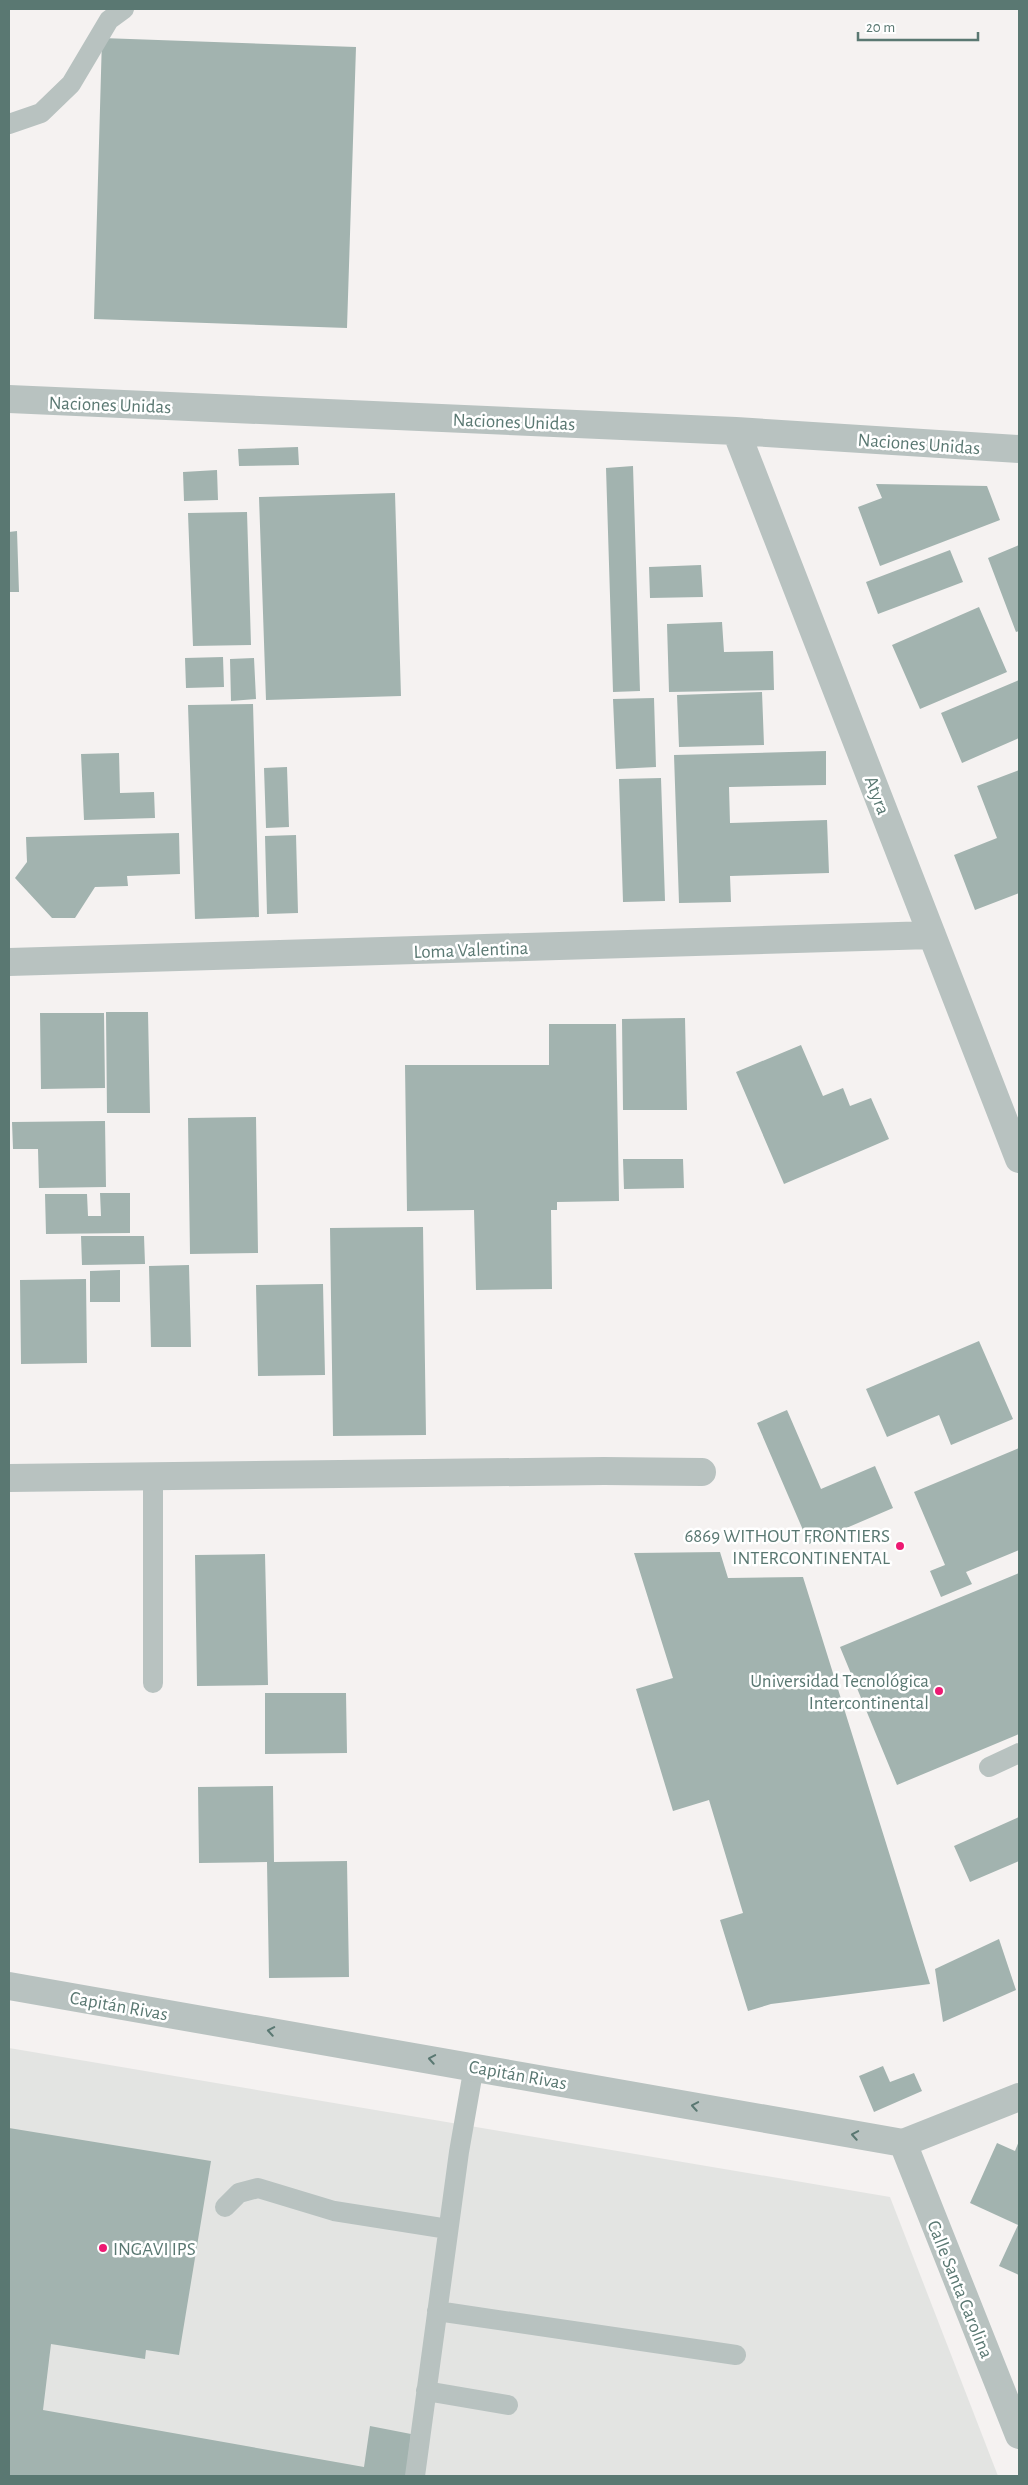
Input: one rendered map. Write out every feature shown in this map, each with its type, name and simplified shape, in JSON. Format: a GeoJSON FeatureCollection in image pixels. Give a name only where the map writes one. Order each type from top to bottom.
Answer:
{"type":"FeatureCollection","features":[{"type":"Feature","properties":{"kind":"street","name":"Naciones Unidas"},"geometry":{"type":"LineString","coordinates":[[9,399],[736,431],[1019,449]]}},
{"type":"Feature","properties":{"kind":"street","name":"Atyra"},"geometry":{"type":"LineString","coordinates":[[736,431],[1019,1159]]}},
{"type":"Feature","properties":{"kind":"street","name":"Loma Valentina"},"geometry":{"type":"LineString","coordinates":[[9,962],[932,935]]}},
{"type":"Feature","properties":{"kind":"street"},"geometry":{"type":"LineString","coordinates":[[9,1478],[604,1471],[702,1472]]}},
{"type":"Feature","properties":{"kind":"street","name":"Capitán Rivas"},"geometry":{"type":"LineString","coordinates":[[9,1986],[474,2066],[903,2143]]}},
{"type":"Feature","properties":{"kind":"street"},"geometry":{"type":"LineString","coordinates":[[903,2143],[1019,2097]]}},
{"type":"Feature","properties":{"kind":"street","name":"Calle Santa Carolina"},"geometry":{"type":"LineString","coordinates":[[903,2143],[1019,2435]]}},
{"type":"Feature","properties":{"kind":"lane"},"geometry":{"type":"LineString","coordinates":[[9,124],[42,113],[71,84],[109,20],[124,9]]}},
{"type":"Feature","properties":{"kind":"lane"},"geometry":{"type":"LineString","coordinates":[[153,1476],[153,1683]]}},
{"type":"Feature","properties":{"kind":"lane"},"geometry":{"type":"LineString","coordinates":[[990,1767],[1019,1753]]}},
{"type":"Feature","properties":{"kind":"lane"},"geometry":{"type":"LineString","coordinates":[[415,2476],[448,2229],[474,2066]]}},
{"type":"Feature","properties":{"kind":"lane"},"geometry":{"type":"LineString","coordinates":[[224,2207],[240,2193],[258,2188],[334,2211],[448,2229]]}},
{"type":"Feature","properties":{"kind":"lane"},"geometry":{"type":"LineString","coordinates":[[437,2311],[736,2355]]}},
{"type":"Feature","properties":{"kind":"lane"},"geometry":{"type":"LineString","coordinates":[[426,2392],[508,2405]]}},
{"type":"Feature","properties":{"kind":"shaded area"},"geometry":{"type":"Polygon","coordinates":[[[9,2048],[890,2197],[998,2476],[9,2476],[9,2048]]]}},
{"type":"Feature","properties":{"kind":"building"},"geometry":{"type":"Polygon","coordinates":[[[102,38],[356,47],[347,328],[94,319],[102,38]]]}},
{"type":"Feature","properties":{"kind":"building"},"geometry":{"type":"Polygon","coordinates":[[[298,447],[299,465],[239,466],[238,449],[298,447]]]}},
{"type":"Feature","properties":{"kind":"building"},"geometry":{"type":"Polygon","coordinates":[[[633,466],[640,691],[613,692],[606,468],[633,466]]]}},
{"type":"Feature","properties":{"kind":"building"},"geometry":{"type":"Polygon","coordinates":[[[217,470],[218,500],[184,501],[183,472],[217,470]]]}},
{"type":"Feature","properties":{"kind":"building"},"geometry":{"type":"Polygon","coordinates":[[[876,484],[987,486],[1000,520],[880,566],[858,507],[882,498],[876,484]]]}},
{"type":"Feature","properties":{"kind":"building"},"geometry":{"type":"Polygon","coordinates":[[[395,493],[401,696],[266,700],[259,497],[395,493]]]}},
{"type":"Feature","properties":{"kind":"building"},"geometry":{"type":"Polygon","coordinates":[[[247,512],[251,645],[193,646],[188,513],[247,512]]]}},
{"type":"Feature","properties":{"kind":"building"},"geometry":{"type":"Polygon","coordinates":[[[17,531],[19,592],[9,592],[9,532],[17,531]]]}},
{"type":"Feature","properties":{"kind":"building"},"geometry":{"type":"Polygon","coordinates":[[[1019,545],[1019,631],[1016,632],[988,558],[1019,545]]]}},
{"type":"Feature","properties":{"kind":"building"},"geometry":{"type":"Polygon","coordinates":[[[950,550],[963,582],[878,614],[866,582],[950,550]]]}},
{"type":"Feature","properties":{"kind":"building"},"geometry":{"type":"Polygon","coordinates":[[[701,565],[703,597],[650,598],[649,567],[701,565]]]}},
{"type":"Feature","properties":{"kind":"building"},"geometry":{"type":"Polygon","coordinates":[[[979,607],[1007,672],[920,709],[892,645],[979,607]]]}},
{"type":"Feature","properties":{"kind":"building"},"geometry":{"type":"Polygon","coordinates":[[[722,622],[724,652],[773,651],[774,690],[669,692],[667,624],[722,622]]]}},
{"type":"Feature","properties":{"kind":"building"},"geometry":{"type":"Polygon","coordinates":[[[223,657],[224,687],[186,688],[185,658],[223,657]]]}},
{"type":"Feature","properties":{"kind":"building"},"geometry":{"type":"Polygon","coordinates":[[[254,658],[256,699],[231,701],[230,659],[254,658]]]}},
{"type":"Feature","properties":{"kind":"building"},"geometry":{"type":"Polygon","coordinates":[[[1019,680],[1019,738],[962,763],[941,713],[1019,680]]]}},
{"type":"Feature","properties":{"kind":"building"},"geometry":{"type":"Polygon","coordinates":[[[762,692],[764,745],[679,747],[677,695],[762,692]]]}},
{"type":"Feature","properties":{"kind":"building"},"geometry":{"type":"Polygon","coordinates":[[[654,698],[656,767],[616,769],[613,699],[654,698]]]}},
{"type":"Feature","properties":{"kind":"building"},"geometry":{"type":"Polygon","coordinates":[[[253,704],[259,917],[195,919],[188,705],[253,704]]]}},
{"type":"Feature","properties":{"kind":"building"},"geometry":{"type":"Polygon","coordinates":[[[826,751],[826,785],[729,787],[730,823],[827,820],[829,873],[730,876],[731,902],[679,903],[674,755],[826,751]]]}},
{"type":"Feature","properties":{"kind":"building"},"geometry":{"type":"Polygon","coordinates":[[[119,753],[120,793],[154,792],[155,818],[84,820],[81,754],[119,753]]]}},
{"type":"Feature","properties":{"kind":"building"},"geometry":{"type":"Polygon","coordinates":[[[287,767],[289,827],[266,828],[264,768],[287,767]]]}},
{"type":"Feature","properties":{"kind":"building"},"geometry":{"type":"Polygon","coordinates":[[[1019,770],[1019,893],[975,910],[954,855],[997,838],[977,786],[1019,770]]]}},
{"type":"Feature","properties":{"kind":"building"},"geometry":{"type":"Polygon","coordinates":[[[661,778],[665,901],[623,902],[619,779],[661,778]]]}},
{"type":"Feature","properties":{"kind":"building"},"geometry":{"type":"Polygon","coordinates":[[[179,833],[180,874],[127,876],[128,886],[95,887],[75,918],[52,918],[15,878],[27,862],[26,837],[179,833]]]}},
{"type":"Feature","properties":{"kind":"building"},"geometry":{"type":"Polygon","coordinates":[[[296,835],[298,913],[267,914],[265,836],[296,835]]]}},
{"type":"Feature","properties":{"kind":"building"},"geometry":{"type":"Polygon","coordinates":[[[106,1012],[148,1012],[150,1113],[107,1113],[106,1012]]]}},
{"type":"Feature","properties":{"kind":"building"},"geometry":{"type":"Polygon","coordinates":[[[40,1013],[104,1013],[105,1088],[41,1089],[40,1013]]]}},
{"type":"Feature","properties":{"kind":"building"},"geometry":{"type":"Polygon","coordinates":[[[685,1018],[687,1110],[623,1110],[622,1019],[685,1018]]]}},
{"type":"Feature","properties":{"kind":"building"},"geometry":{"type":"Polygon","coordinates":[[[549,1024],[616,1024],[619,1201],[557,1202],[557,1210],[551,1210],[552,1289],[476,1290],[474,1210],[407,1211],[405,1065],[549,1065],[549,1024]]]}},
{"type":"Feature","properties":{"kind":"building"},"geometry":{"type":"Polygon","coordinates":[[[801,1045],[823,1096],[843,1088],[850,1106],[871,1098],[889,1139],[784,1184],[736,1072],[801,1045]]]}},
{"type":"Feature","properties":{"kind":"building"},"geometry":{"type":"Polygon","coordinates":[[[256,1117],[258,1253],[190,1254],[188,1118],[256,1117]]]}},
{"type":"Feature","properties":{"kind":"building"},"geometry":{"type":"Polygon","coordinates":[[[105,1121],[106,1187],[39,1188],[38,1149],[13,1149],[12,1122],[105,1121]]]}},
{"type":"Feature","properties":{"kind":"building"},"geometry":{"type":"Polygon","coordinates":[[[623,1159],[683,1159],[684,1188],[624,1189],[623,1159]]]}},
{"type":"Feature","properties":{"kind":"building"},"geometry":{"type":"Polygon","coordinates":[[[100,1193],[130,1193],[130,1233],[46,1234],[45,1194],[87,1194],[88,1216],[101,1216],[100,1193]]]}},
{"type":"Feature","properties":{"kind":"building"},"geometry":{"type":"Polygon","coordinates":[[[423,1227],[426,1435],[333,1436],[330,1228],[423,1227]]]}},
{"type":"Feature","properties":{"kind":"building"},"geometry":{"type":"Polygon","coordinates":[[[81,1236],[144,1236],[145,1264],[82,1265],[81,1236]]]}},
{"type":"Feature","properties":{"kind":"building"},"geometry":{"type":"Polygon","coordinates":[[[189,1265],[191,1347],[151,1347],[149,1266],[189,1265]]]}},
{"type":"Feature","properties":{"kind":"building"},"geometry":{"type":"Polygon","coordinates":[[[120,1270],[120,1302],[90,1302],[90,1271],[120,1270]]]}},
{"type":"Feature","properties":{"kind":"building"},"geometry":{"type":"Polygon","coordinates":[[[86,1279],[87,1363],[21,1364],[20,1280],[86,1279]]]}},
{"type":"Feature","properties":{"kind":"building"},"geometry":{"type":"Polygon","coordinates":[[[323,1284],[325,1375],[258,1376],[256,1285],[323,1284]]]}},
{"type":"Feature","properties":{"kind":"building"},"geometry":{"type":"Polygon","coordinates":[[[979,1341],[1013,1419],[951,1445],[939,1415],[887,1437],[866,1389],[979,1341]]]}},
{"type":"Feature","properties":{"kind":"building"},"geometry":{"type":"Polygon","coordinates":[[[787,1410],[821,1489],[875,1466],[893,1508],[809,1544],[757,1423],[787,1410]]]}},
{"type":"Feature","properties":{"kind":"building"},"geometry":{"type":"Polygon","coordinates":[[[1019,1448],[1019,1550],[966,1572],[972,1584],[941,1597],[930,1571],[945,1565],[914,1492],[1019,1448]]]}},
{"type":"Feature","properties":{"kind":"building"},"geometry":{"type":"Polygon","coordinates":[[[720,1552],[728,1578],[803,1577],[930,1984],[771,2004],[748,2011],[720,1920],[743,1913],[709,1800],[673,1811],[636,1689],[673,1678],[634,1553],[720,1552]]]}},
{"type":"Feature","properties":{"kind":"building"},"geometry":{"type":"Polygon","coordinates":[[[265,1554],[268,1685],[197,1686],[195,1555],[265,1554]]]}},
{"type":"Feature","properties":{"kind":"building","name":"Universidad Tecnológica Intercontinental"},"geometry":{"type":"Polygon","coordinates":[[[1019,1573],[1019,1734],[897,1785],[840,1647],[1019,1573]]]}},
{"type":"Feature","properties":{"kind":"building"},"geometry":{"type":"Polygon","coordinates":[[[265,1693],[346,1693],[347,1753],[265,1754],[265,1693]]]}},
{"type":"Feature","properties":{"kind":"building"},"geometry":{"type":"Polygon","coordinates":[[[273,1786],[274,1862],[347,1861],[349,1977],[269,1978],[267,1862],[199,1863],[198,1787],[273,1786]]]}},
{"type":"Feature","properties":{"kind":"building"},"geometry":{"type":"Polygon","coordinates":[[[1019,1817],[1019,1861],[970,1882],[954,1846],[1019,1817]]]}},
{"type":"Feature","properties":{"kind":"building"},"geometry":{"type":"Polygon","coordinates":[[[999,1939],[1016,1990],[943,2022],[935,1969],[999,1939]]]}},
{"type":"Feature","properties":{"kind":"building"},"geometry":{"type":"Polygon","coordinates":[[[883,2066],[890,2082],[914,2073],[922,2091],[874,2112],[859,2076],[883,2066]]]}},
{"type":"Feature","properties":{"kind":"building","name":"INGAVI IPS"},"geometry":{"type":"Polygon","coordinates":[[[9,2128],[211,2161],[179,2355],[146,2350],[145,2359],[51,2344],[43,2410],[364,2467],[370,2426],[411,2434],[406,2476],[9,2476],[9,2128]]]}},
{"type":"Feature","properties":{"kind":"building"},"geometry":{"type":"Polygon","coordinates":[[[1019,2141],[1019,2275],[999,2266],[1018,2225],[970,2203],[997,2143],[1015,2151],[1019,2141]]]}},
{"type":"Feature","properties":{"kind":"place","name":"6869 WITHOUT FRONTIERS INTERCONTINENTAL"},"geometry":{"type":"Point","coordinates":[900,1546]}},
{"type":"Feature","properties":{"kind":"place","name":"Universidad Tecnológica Intercontinental"},"geometry":{"type":"Point","coordinates":[939,1691]}},
{"type":"Feature","properties":{"kind":"place","name":"INGAVI IPS"},"geometry":{"type":"Point","coordinates":[103,2248]}}]}
